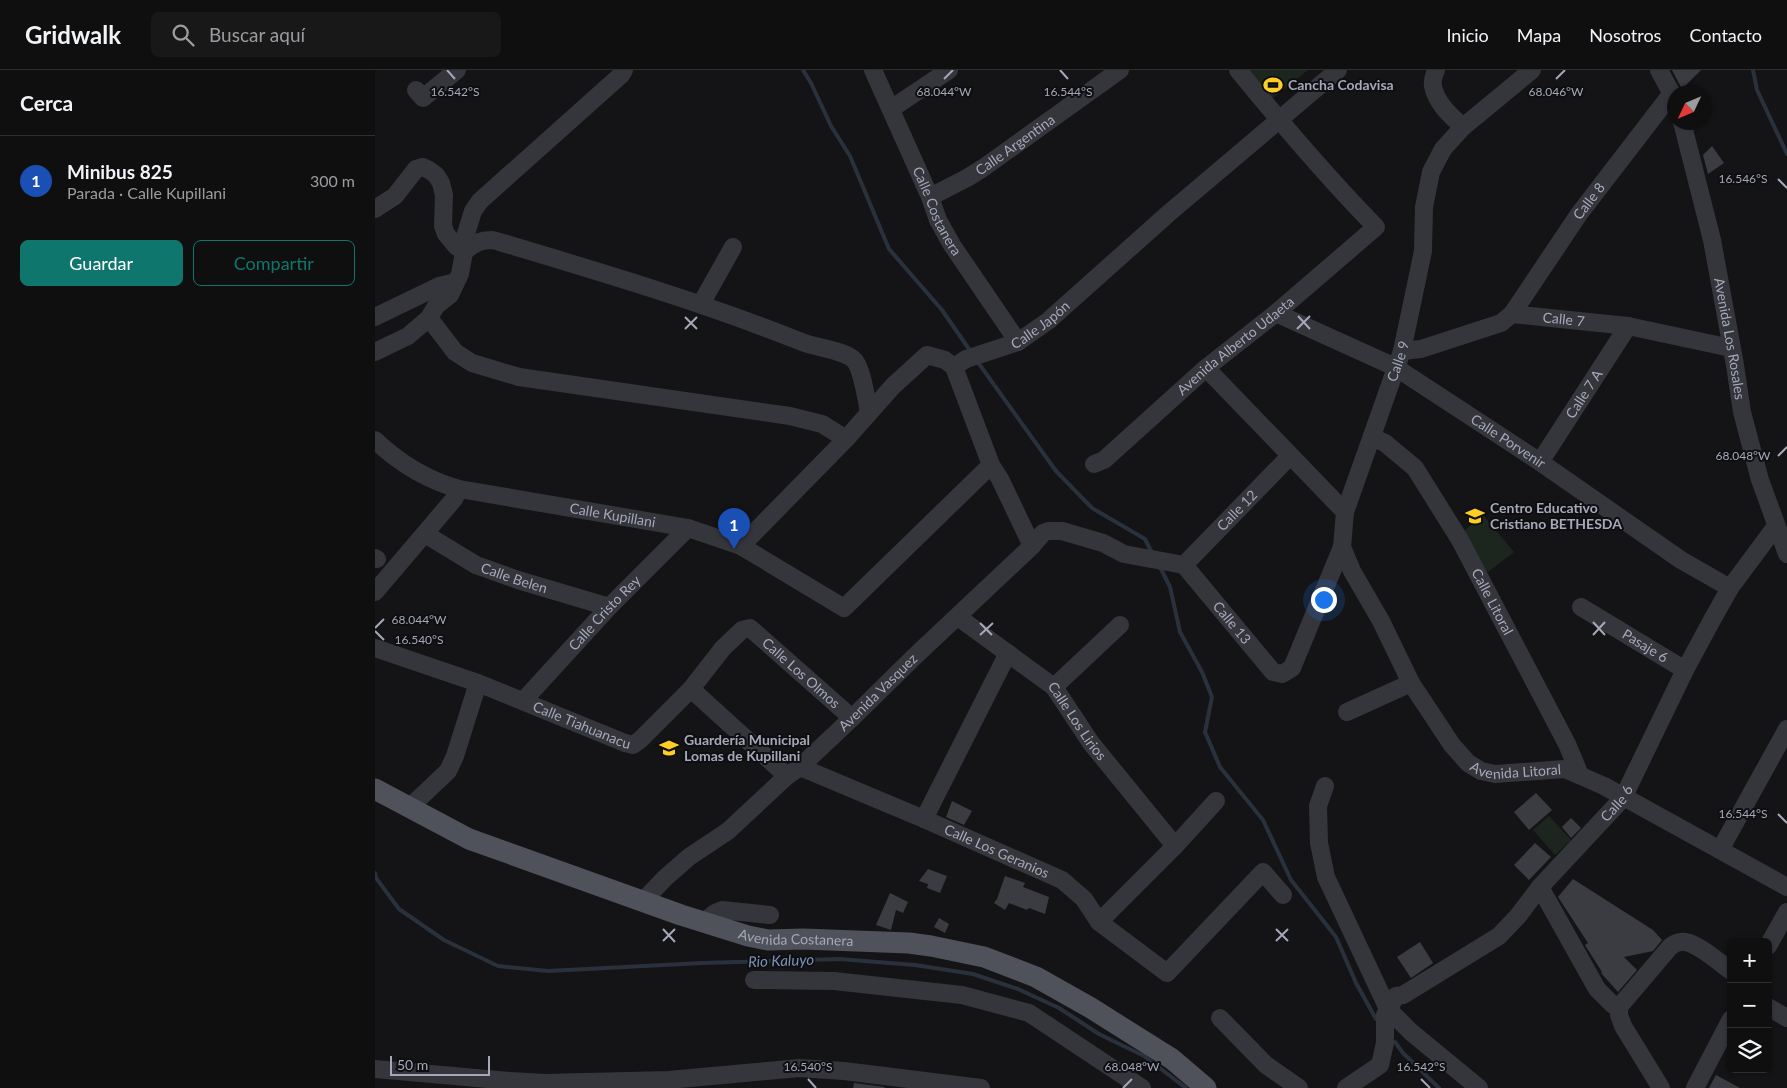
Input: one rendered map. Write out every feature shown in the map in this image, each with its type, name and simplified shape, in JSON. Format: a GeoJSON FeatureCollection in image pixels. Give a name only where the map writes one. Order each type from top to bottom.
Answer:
{"type":"FeatureCollection","features":[{"type":"Feature","properties":{"kind":"main road","name":"Avenida Costanera"},"geometry":{"type":"LineString","coordinates":[[375,789],[469,840],[748,936],[769,940],[803,939],[909,943],[984,957],[1036,977],[1091,1008],[1172,1059],[1207,1088]]}},
{"type":"Feature","properties":{"kind":"street"},"geometry":{"type":"LineString","coordinates":[[416,90],[423,98],[457,70]]}},
{"type":"Feature","properties":{"kind":"street"},"geometry":{"type":"LineString","coordinates":[[375,352],[408,336],[429,318],[436,306],[450,295],[460,274],[465,237],[473,211],[480,201],[621,75],[624,70]]}},
{"type":"Feature","properties":{"kind":"street","name":"Calle Costanera"},"geometry":{"type":"LineString","coordinates":[[873,70],[938,220],[1014,343]]}},
{"type":"Feature","properties":{"kind":"street"},"geometry":{"type":"LineString","coordinates":[[891,110],[949,70]]}},
{"type":"Feature","properties":{"kind":"street","name":"Calle Argentina"},"geometry":{"type":"LineString","coordinates":[[930,198],[983,168],[1120,70]]}},
{"type":"Feature","properties":{"kind":"street"},"geometry":{"type":"LineString","coordinates":[[1238,70],[1278,119]]}},
{"type":"Feature","properties":{"kind":"street","name":"Calle Japón"},"geometry":{"type":"LineString","coordinates":[[960,363],[1014,343],[1048,321],[1169,213],[1338,70]]}},
{"type":"Feature","properties":{"kind":"street"},"geometry":{"type":"LineString","coordinates":[[1435,70],[1432,84],[1438,99],[1444,109],[1463,127]]}},
{"type":"Feature","properties":{"kind":"street","name":"Calle 9"},"geometry":{"type":"LineString","coordinates":[[1282,674],[1292,668],[1342,547],[1345,512],[1379,440],[1395,368],[1402,351],[1423,251],[1424,208],[1431,172],[1443,149],[1463,127],[1532,70]]}},
{"type":"Feature","properties":{"kind":"street"},"geometry":{"type":"LineString","coordinates":[[1659,70],[1667,85]]}},
{"type":"Feature","properties":{"kind":"street","name":"Calle 8"},"geometry":{"type":"LineString","coordinates":[[1512,314],[1579,214],[1667,104]]}},
{"type":"Feature","properties":{"kind":"street","name":"Avenida Alberto Udaeta"},"geometry":{"type":"LineString","coordinates":[[1094,464],[1104,460],[1206,368],[1276,313],[1376,227],[1278,119]]}},
{"type":"Feature","properties":{"kind":"street","name":"Avenida Los Rosales"},"geometry":{"type":"LineString","coordinates":[[1684,130],[1712,240],[1743,412],[1759,480],[1787,554]]}},
{"type":"Feature","properties":{"kind":"street"},"geometry":{"type":"LineString","coordinates":[[375,209],[395,196],[417,169],[423,167],[436,175],[441,183],[444,195],[443,226],[446,234],[464,252]]}},
{"type":"Feature","properties":{"kind":"street"},"geometry":{"type":"LineString","coordinates":[[464,252],[473,244],[482,240],[493,240],[701,304],[777,331],[804,343],[845,354],[855,361],[869,412]]}},
{"type":"Feature","properties":{"kind":"street"},"geometry":{"type":"LineString","coordinates":[[701,304],[733,247]]}},
{"type":"Feature","properties":{"kind":"street"},"geometry":{"type":"LineString","coordinates":[[375,317],[439,286],[456,282]]}},
{"type":"Feature","properties":{"kind":"street","name":"Calle Porvenir"},"geometry":{"type":"LineString","coordinates":[[1276,313],[1395,368],[1540,462],[1681,560],[1730,588]]}},
{"type":"Feature","properties":{"kind":"street"},"geometry":{"type":"LineString","coordinates":[[1402,351],[1421,349],[1501,323],[1512,314]]}},
{"type":"Feature","properties":{"kind":"street","name":"Calle 7"},"geometry":{"type":"LineString","coordinates":[[1512,314],[1628,326],[1731,348]]}},
{"type":"Feature","properties":{"kind":"street"},"geometry":{"type":"LineString","coordinates":[[429,318],[455,352],[473,362],[519,377],[790,416],[822,424],[846,439]]}},
{"type":"Feature","properties":{"kind":"street","name":"Calle 7 A"},"geometry":{"type":"LineString","coordinates":[[1540,462],[1628,326]]}},
{"type":"Feature","properties":{"kind":"street"},"geometry":{"type":"LineString","coordinates":[[741,546],[846,439],[893,386],[927,355],[960,363],[991,465],[1000,479],[1033,546]]}},
{"type":"Feature","properties":{"kind":"street"},"geometry":{"type":"LineString","coordinates":[[1206,368],[1345,512]]}},
{"type":"Feature","properties":{"kind":"street","name":"Calle Kupillani"},"geometry":{"type":"LineString","coordinates":[[375,440],[405,466],[441,484],[459,489],[688,528],[741,546],[845,608],[991,465]]}},
{"type":"Feature","properties":{"kind":"street","name":"Calle Litoral"},"geometry":{"type":"LineString","coordinates":[[1379,440],[1415,468],[1460,540],[1567,744],[1580,775]]}},
{"type":"Feature","properties":{"kind":"street","name":"Calle 12"},"geometry":{"type":"LineString","coordinates":[[1184,565],[1290,456]]}},
{"type":"Feature","properties":{"kind":"street"},"geometry":{"type":"LineString","coordinates":[[375,592],[454,499],[459,489]]}},
{"type":"Feature","properties":{"kind":"street","name":"Calle 6"},"geometry":{"type":"LineString","coordinates":[[1387,1012],[1396,996],[1403,995],[1499,936],[1518,916],[1540,887],[1623,798],[1685,670],[1730,588],[1776,526]]}},
{"type":"Feature","properties":{"kind":"street","name":"Calle Cristo Rey"},"geometry":{"type":"LineString","coordinates":[[523,701],[609,607],[688,528]]}},
{"type":"Feature","properties":{"kind":"street","name":"Avenida Vasquez"},"geometry":{"type":"LineString","coordinates":[[643,901],[689,857],[728,831],[853,718],[913,658],[1033,546],[1043,533],[1061,531],[1103,543],[1124,554],[1184,565]]}},
{"type":"Feature","properties":{"kind":"street","name":"Calle Belen"},"geometry":{"type":"LineString","coordinates":[[425,534],[477,565],[518,580],[609,607]]}},
{"type":"Feature","properties":{"kind":"street","name":"Avenida Litoral"},"geometry":{"type":"LineString","coordinates":[[1342,547],[1352,571],[1381,621],[1411,683],[1452,745],[1468,763],[1481,771],[1495,774],[1565,769],[1604,786],[1787,887]]}},
{"type":"Feature","properties":{"kind":"street","name":"Calle 13"},"geometry":{"type":"LineString","coordinates":[[1184,565],[1273,672],[1282,674]]}},
{"type":"Feature","properties":{"kind":"street","name":"Pasaje 6"},"geometry":{"type":"LineString","coordinates":[[1581,606],[1685,670]]}},
{"type":"Feature","properties":{"kind":"street","name":"Calle Los Lirios"},"geometry":{"type":"LineString","coordinates":[[958,617],[1054,687],[1091,743],[1175,846]]}},
{"type":"Feature","properties":{"kind":"street"},"geometry":{"type":"LineString","coordinates":[[1054,687],[1120,626]]}},
{"type":"Feature","properties":{"kind":"street","name":"Calle Tiahuanacu"},"geometry":{"type":"LineString","coordinates":[[375,648],[478,683],[633,745],[691,689],[723,648],[742,630],[751,628]]}},
{"type":"Feature","properties":{"kind":"street","name":"Calle Los Olmos"},"geometry":{"type":"LineString","coordinates":[[751,628],[853,718]]}},
{"type":"Feature","properties":{"kind":"street"},"geometry":{"type":"LineString","coordinates":[[924,819],[1008,653]]}},
{"type":"Feature","properties":{"kind":"street"},"geometry":{"type":"LineString","coordinates":[[410,807],[448,771],[455,756],[478,683]]}},
{"type":"Feature","properties":{"kind":"street"},"geometry":{"type":"LineString","coordinates":[[1347,712],[1411,683]]}},
{"type":"Feature","properties":{"kind":"street","name":"Calle Los Geranios"},"geometry":{"type":"LineString","coordinates":[[691,689],[794,772],[924,819],[1062,880],[1083,899],[1099,922],[1167,973],[1263,872],[1283,895]]}},
{"type":"Feature","properties":{"kind":"street"},"geometry":{"type":"LineString","coordinates":[[1720,850],[1787,729]]}},
{"type":"Feature","properties":{"kind":"street"},"geometry":{"type":"LineString","coordinates":[[1325,786],[1319,806],[1319,843],[1326,877],[1387,1012],[1479,1088]]}},
{"type":"Feature","properties":{"kind":"street"},"geometry":{"type":"LineString","coordinates":[[1099,922],[1175,846],[1216,801]]}},
{"type":"Feature","properties":{"kind":"street"},"geometry":{"type":"LineString","coordinates":[[1540,887],[1597,990],[1613,1005],[1619,1007]]}},
{"type":"Feature","properties":{"kind":"street"},"geometry":{"type":"LineString","coordinates":[[704,922],[722,910],[770,915]]}},
{"type":"Feature","properties":{"kind":"street"},"geometry":{"type":"LineString","coordinates":[[1772,939],[1787,912]]}},
{"type":"Feature","properties":{"kind":"street"},"geometry":{"type":"LineString","coordinates":[[1661,1088],[1623,1026],[1619,1015],[1619,1007],[1670,947],[1677,942],[1693,944],[1727,968]]}},
{"type":"Feature","properties":{"kind":"street"},"geometry":{"type":"LineString","coordinates":[[754,980],[833,981],[962,995],[1029,1013],[1142,1088]]}},
{"type":"Feature","properties":{"kind":"street"},"geometry":{"type":"LineString","coordinates":[[1772,1009],[1787,1018]]}},
{"type":"Feature","properties":{"kind":"street"},"geometry":{"type":"LineString","coordinates":[[1346,1088],[1380,1065],[1385,1042],[1387,1012]]}},
{"type":"Feature","properties":{"kind":"street"},"geometry":{"type":"LineString","coordinates":[[1220,1018],[1266,1064],[1299,1088]]}},
{"type":"Feature","properties":{"kind":"street"},"geometry":{"type":"LineString","coordinates":[[1695,1088],[1727,1027]]}},
{"type":"Feature","properties":{"kind":"street"},"geometry":{"type":"LineString","coordinates":[[375,1069],[431,1081],[510,1081],[545,1085],[668,1084],[799,1068],[853,1072],[981,1088]]}},
{"type":"Feature","properties":{"kind":"shaded area","name":"Cancha Codavisa"},"geometry":{"type":"Polygon","coordinates":[[[1245,70],[1308,70],[1269,101],[1245,70]]]}},
{"type":"Feature","properties":{"kind":"shaded area"},"geometry":{"type":"Polygon","coordinates":[[[1483,515],[1514,552],[1488,572],[1458,536],[1483,515]]]}},
{"type":"Feature","properties":{"kind":"shaded area"},"geometry":{"type":"Polygon","coordinates":[[[1549,816],[1571,840],[1555,855],[1533,830],[1549,816]]]}},
{"type":"Feature","properties":{"kind":"building"},"geometry":{"type":"Polygon","coordinates":[[[1672,70],[1701,70],[1686,85],[1680,85],[1672,70]]]}},
{"type":"Feature","properties":{"kind":"building"},"geometry":{"type":"Polygon","coordinates":[[[1712,146],[1724,163],[1708,174],[1703,155],[1712,146]]]}},
{"type":"Feature","properties":{"kind":"building"},"geometry":{"type":"Polygon","coordinates":[[[1536,793],[1552,810],[1529,830],[1514,812],[1536,793]]]}},
{"type":"Feature","properties":{"kind":"building"},"geometry":{"type":"Polygon","coordinates":[[[952,801],[972,811],[964,825],[946,817],[952,801]]]}},
{"type":"Feature","properties":{"kind":"building"},"geometry":{"type":"Polygon","coordinates":[[[1571,818],[1581,828],[1571,838],[1562,827],[1571,818]]]}},
{"type":"Feature","properties":{"kind":"building"},"geometry":{"type":"Polygon","coordinates":[[[1535,843],[1551,857],[1529,880],[1514,865],[1535,843]]]}},
{"type":"Feature","properties":{"kind":"building"},"geometry":{"type":"Polygon","coordinates":[[[928,869],[947,876],[940,893],[927,888],[928,884],[919,881],[928,869]]]}},
{"type":"Feature","properties":{"kind":"building"},"geometry":{"type":"Polygon","coordinates":[[[1005,876],[1025,883],[1023,887],[1049,897],[1045,914],[1009,903],[1005,910],[994,903],[1005,876]]]}},
{"type":"Feature","properties":{"kind":"building"},"geometry":{"type":"Polygon","coordinates":[[[1573,879],[1653,930],[1662,940],[1653,951],[1624,957],[1637,970],[1618,992],[1601,973],[1585,945],[1588,943],[1558,897],[1573,879]]]}},
{"type":"Feature","properties":{"kind":"building"},"geometry":{"type":"Polygon","coordinates":[[[890,893],[908,902],[903,913],[896,910],[891,930],[876,925],[890,893]]]}},
{"type":"Feature","properties":{"kind":"building"},"geometry":{"type":"Polygon","coordinates":[[[939,918],[949,924],[945,933],[934,927],[939,918]]]}},
{"type":"Feature","properties":{"kind":"building"},"geometry":{"type":"Polygon","coordinates":[[[1420,942],[1433,963],[1411,978],[1397,957],[1420,942]]]}},
{"type":"Feature","properties":{"kind":"building"},"geometry":{"type":"Polygon","coordinates":[[[1716,1075],[1740,1088],[1709,1088],[1716,1075]]]}},
{"type":"Feature","properties":{"kind":"building"},"geometry":{"type":"Polygon","coordinates":[[[854,1083],[885,1087],[853,1088],[854,1083]]]}},
{"type":"Feature","properties":{"kind":"waterway"},"geometry":{"type":"LineString","coordinates":[[803,70],[831,126],[850,156],[889,249],[942,310],[971,352]]}},
{"type":"Feature","properties":{"kind":"waterway"},"geometry":{"type":"LineString","coordinates":[[1753,70],[1757,90],[1787,154]]}},
{"type":"Feature","properties":{"kind":"waterway"},"geometry":{"type":"LineString","coordinates":[[977,361],[1056,471],[1092,508],[1145,539],[1153,555]]}},
{"type":"Feature","properties":{"kind":"waterway"},"geometry":{"type":"LineString","coordinates":[[1159,565],[1170,587],[1180,632],[1202,672],[1212,697],[1205,732],[1220,767],[1263,820],[1291,880],[1336,937],[1356,983],[1376,1019]]}},
{"type":"Feature","properties":{"kind":"waterway","name":"Rio Kaluyo"},"geometry":{"type":"LineString","coordinates":[[375,873],[376,878],[399,909],[444,940],[498,966],[548,971],[702,963],[839,959],[915,965],[973,974],[1018,989],[1059,1008],[1099,1034],[1144,1056],[1186,1088]]}},
{"type":"Feature","properties":{"kind":"waterway"},"geometry":{"type":"LineString","coordinates":[[1395,1042],[1403,1053],[1439,1088]]}},
{"type":"Feature","properties":{"kind":"place","name":"Cancha Codavisa"},"geometry":{"type":"Point","coordinates":[1273,85]}},
{"type":"Feature","properties":{"kind":"place","name":"Centro Educativo Cristiano BETHESDA"},"geometry":{"type":"Point","coordinates":[1475,516]}},
{"type":"Feature","properties":{"kind":"place","name":"Minibus 825"},"geometry":{"type":"Point","coordinates":[734,549]}},
{"type":"Feature","properties":{"kind":"place","name":"Guardería Municipal Lomas de Kupillani"},"geometry":{"type":"Point","coordinates":[669,748]}}]}
